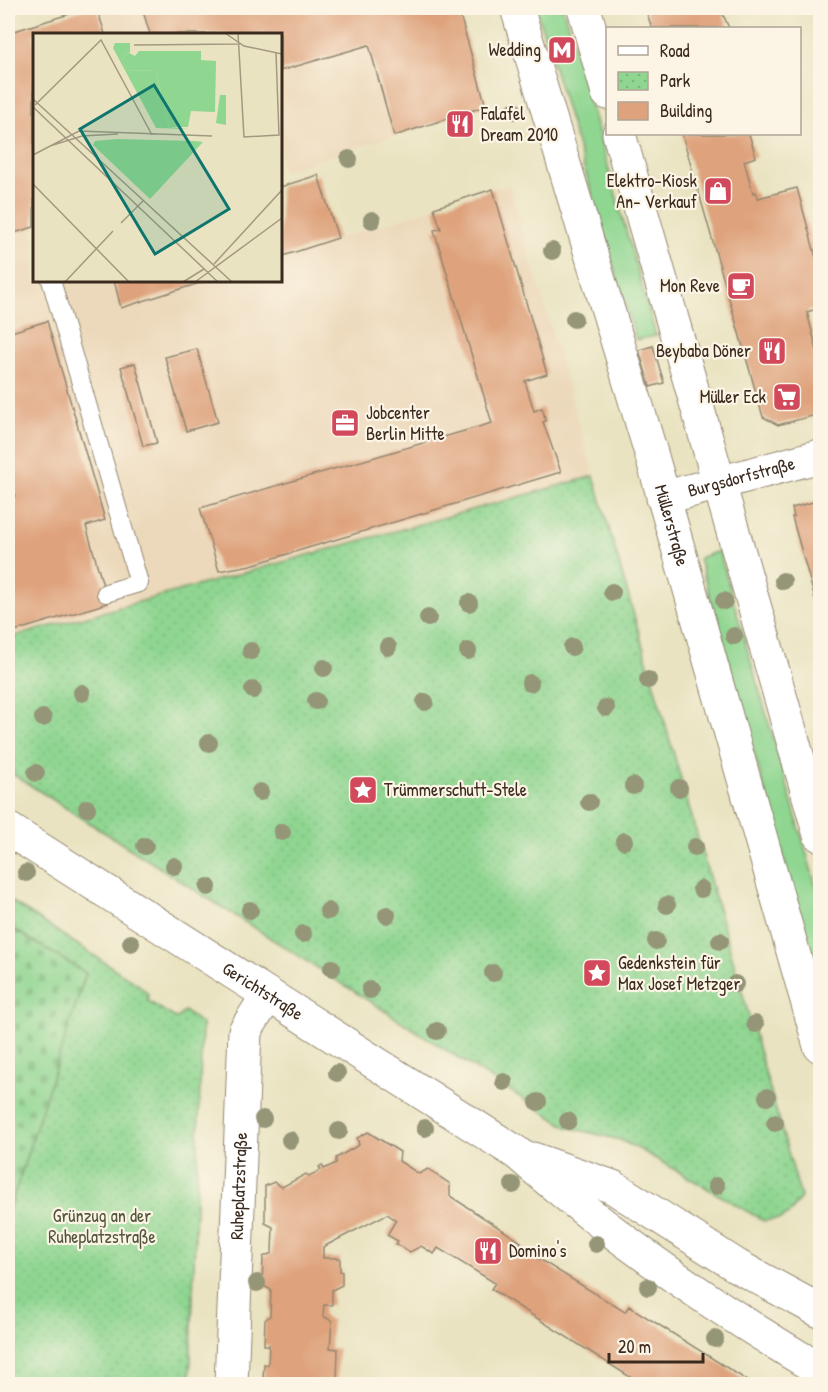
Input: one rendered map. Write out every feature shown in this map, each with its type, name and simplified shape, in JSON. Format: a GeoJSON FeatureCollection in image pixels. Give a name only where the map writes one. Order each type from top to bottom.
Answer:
{"type":"FeatureCollection","features":[{"type":"Feature","properties":{"kind":"street","name":"Müllerstraße"},"geometry":{"type":"LineString","coordinates":[[517,8],[663,498],[820,1046]]}},
{"type":"Feature","properties":{"kind":"street"},"geometry":{"type":"LineString","coordinates":[[584,8],[606,86]]}},
{"type":"Feature","properties":{"kind":"street"},"geometry":{"type":"LineString","coordinates":[[619,135],[820,835]]}},
{"type":"Feature","properties":{"kind":"street","name":"Burgsdorfstraße"},"geometry":{"type":"LineString","coordinates":[[663,498],[820,456]]}},
{"type":"Feature","properties":{"kind":"street","name":"Gerichtstraße"},"geometry":{"type":"LineString","coordinates":[[8,829],[517,1153],[564,1195],[714,1304],[820,1370]]}},
{"type":"Feature","properties":{"kind":"street","name":"Ruheplatzstraße"},"geometry":{"type":"LineString","coordinates":[[231,1384],[245,1031],[267,994]]}},
{"type":"Feature","properties":{"kind":"street","name":"Gerichtstraße"},"geometry":{"type":"LineString","coordinates":[[517,1153],[613,1187],[738,1266],[820,1311]]}},
{"type":"Feature","properties":{"kind":"street"},"geometry":{"type":"LineString","coordinates":[[714,1304],[738,1266]]}},
{"type":"Feature","properties":{"kind":"lane"},"geometry":{"type":"LineString","coordinates":[[52,282],[139,584],[106,593]]}},
{"type":"Feature","properties":{"kind":"shaded area","name":"Jobcenter Berlin Mitte"},"geometry":{"type":"Polygon","coordinates":[[[89,8],[459,8],[486,106],[282,172],[282,33],[33,33],[33,282],[113,282],[122,308],[205,282],[282,282],[282,257],[509,184],[594,476],[8,638],[8,21],[12,32],[89,8]]]}},
{"type":"Feature","properties":{"kind":"green space"},"geometry":{"type":"Polygon","coordinates":[[[536,8],[563,8],[656,336],[636,340],[536,8]]]}},
{"type":"Feature","properties":{"kind":"green space"},"geometry":{"type":"Polygon","coordinates":[[[594,476],[801,1197],[791,1212],[783,1218],[764,1221],[639,1149],[620,1140],[567,1127],[8,771],[8,638],[594,476]]]}},
{"type":"Feature","properties":{"kind":"green space"},"geometry":{"type":"Polygon","coordinates":[[[719,551],[820,900],[820,986],[699,558],[719,551]]]}},
{"type":"Feature","properties":{"kind":"green space","name":"Grünzug an der Ruheplatzstraße"},"geometry":{"type":"Polygon","coordinates":[[[8,899],[139,985],[148,994],[148,1001],[177,1019],[184,1011],[202,1024],[190,1384],[8,1384],[8,1214],[86,973],[8,926],[8,899]]]}},
{"type":"Feature","properties":{"kind":"green space"},"geometry":{"type":"Polygon","coordinates":[[[8,926],[86,973],[8,1214],[8,926]]]}},
{"type":"Feature","properties":{"kind":"building"},"geometry":{"type":"Polygon","coordinates":[[[89,8],[97,8],[105,33],[33,33],[33,227],[8,235],[8,22],[11,32],[89,8]]]}},
{"type":"Feature","properties":{"kind":"building"},"geometry":{"type":"Polygon","coordinates":[[[142,8],[458,8],[486,106],[394,136],[369,45],[282,70],[282,33],[150,33],[142,8]]]}},
{"type":"Feature","properties":{"kind":"building"},"geometry":{"type":"Polygon","coordinates":[[[645,8],[720,8],[729,27],[652,27],[645,8]]]}},
{"type":"Feature","properties":{"kind":"building"},"geometry":{"type":"Polygon","coordinates":[[[682,135],[749,135],[756,157],[744,161],[753,193],[756,192],[758,198],[797,188],[820,272],[820,308],[807,312],[818,354],[820,354],[820,414],[778,425],[763,417],[682,135]]]}},
{"type":"Feature","properties":{"kind":"building"},"geometry":{"type":"Polygon","coordinates":[[[318,175],[338,238],[282,256],[282,186],[318,175]]]}},
{"type":"Feature","properties":{"kind":"building"},"geometry":{"type":"Polygon","coordinates":[[[493,189],[547,374],[525,381],[534,411],[542,408],[546,421],[543,422],[561,472],[251,565],[219,571],[200,508],[492,423],[434,230],[441,229],[434,208],[493,189]]]}},
{"type":"Feature","properties":{"kind":"building"},"geometry":{"type":"Polygon","coordinates":[[[114,282],[203,282],[121,308],[114,282]]]}},
{"type":"Feature","properties":{"kind":"building"},"geometry":{"type":"Polygon","coordinates":[[[47,321],[105,520],[86,526],[108,603],[8,633],[8,498],[15,496],[8,472],[8,333],[47,321]]]}},
{"type":"Feature","properties":{"kind":"building"},"geometry":{"type":"Polygon","coordinates":[[[653,346],[664,383],[650,387],[639,350],[653,346]]]}},
{"type":"Feature","properties":{"kind":"building"},"geometry":{"type":"Polygon","coordinates":[[[197,349],[218,422],[186,431],[165,357],[197,349]]]}},
{"type":"Feature","properties":{"kind":"building"},"geometry":{"type":"Polygon","coordinates":[[[135,363],[157,443],[143,446],[121,367],[135,363]]]}},
{"type":"Feature","properties":{"kind":"building"},"geometry":{"type":"Polygon","coordinates":[[[820,500],[820,617],[792,517],[794,517],[792,508],[820,500]]]}},
{"type":"Feature","properties":{"kind":"building"},"geometry":{"type":"Polygon","coordinates":[[[368,1132],[400,1152],[399,1161],[419,1174],[428,1169],[450,1184],[450,1196],[521,1242],[518,1246],[625,1312],[629,1306],[753,1384],[641,1384],[491,1289],[495,1283],[438,1248],[434,1254],[421,1246],[410,1252],[396,1244],[398,1241],[387,1235],[396,1220],[387,1214],[323,1247],[323,1258],[340,1258],[340,1271],[342,1272],[342,1285],[332,1290],[332,1305],[324,1305],[323,1316],[332,1321],[330,1348],[338,1349],[337,1380],[329,1380],[329,1384],[267,1384],[263,1378],[264,1364],[268,1365],[269,1345],[264,1345],[265,1320],[270,1316],[271,1290],[262,1285],[263,1257],[272,1253],[273,1227],[265,1223],[265,1186],[274,1182],[282,1187],[306,1174],[309,1176],[321,1170],[319,1167],[322,1165],[324,1169],[336,1163],[336,1158],[359,1145],[357,1138],[368,1132]]]}},
{"type":"Feature","properties":{"kind":"place","name":"Wedding"},"geometry":{"type":"Point","coordinates":[562,50]}},
{"type":"Feature","properties":{"kind":"place","name":"Falafel Dream 2010"},"geometry":{"type":"Point","coordinates":[460,124]}},
{"type":"Feature","properties":{"kind":"place","name":"Elektro-Kiosk An- Verkauf"},"geometry":{"type":"Point","coordinates":[718,191]}},
{"type":"Feature","properties":{"kind":"place","name":"Mon Reve"},"geometry":{"type":"Point","coordinates":[741,286]}},
{"type":"Feature","properties":{"kind":"place","name":"Beybaba Döner"},"geometry":{"type":"Point","coordinates":[772,351]}},
{"type":"Feature","properties":{"kind":"place","name":"Müller Eck"},"geometry":{"type":"Point","coordinates":[787,397]}},
{"type":"Feature","properties":{"kind":"place","name":"Jobcenter Berlin Mitte"},"geometry":{"type":"Point","coordinates":[345,423]}},
{"type":"Feature","properties":{"kind":"place","name":"Trümmerschutt-Stele"},"geometry":{"type":"Point","coordinates":[363,790]}},
{"type":"Feature","properties":{"kind":"place","name":"Gedenkstein für Max Josef Metzger"},"geometry":{"type":"Point","coordinates":[597,973]}},
{"type":"Feature","properties":{"kind":"place","name":"Domino's"},"geometry":{"type":"Point","coordinates":[488,1251]}}]}
